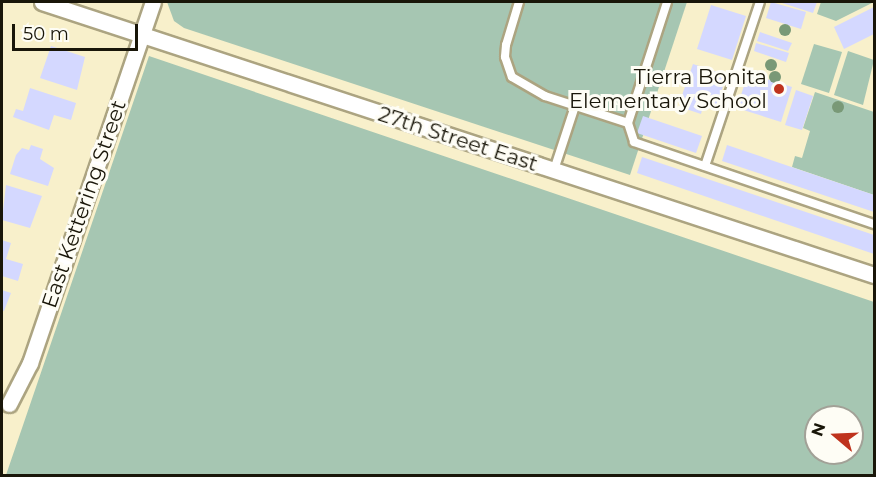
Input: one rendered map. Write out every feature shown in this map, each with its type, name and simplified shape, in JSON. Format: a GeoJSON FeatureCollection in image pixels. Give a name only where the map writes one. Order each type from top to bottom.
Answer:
{"type":"FeatureCollection","features":[{"type":"Feature","properties":{"kind":"street","name":"27th Street East"},"geometry":{"type":"LineString","coordinates":[[42,2],[874,275]]}},
{"type":"Feature","properties":{"kind":"street","name":"East Kettering Street"},"geometry":{"type":"LineString","coordinates":[[9,404],[30,363],[153,2]]}},
{"type":"Feature","properties":{"kind":"lane"},"geometry":{"type":"LineString","coordinates":[[519,2],[506,45],[505,57],[512,77],[545,96],[628,123]]}},
{"type":"Feature","properties":{"kind":"lane"},"geometry":{"type":"LineString","coordinates":[[667,2],[628,123],[634,142],[874,224]]}},
{"type":"Feature","properties":{"kind":"lane"},"geometry":{"type":"LineString","coordinates":[[705,166],[760,2]]}},
{"type":"Feature","properties":{"kind":"lane"},"geometry":{"type":"LineString","coordinates":[[554,171],[575,106]]}},
{"type":"Feature","properties":{"kind":"green space"},"geometry":{"type":"Polygon","coordinates":[[[167,2],[687,2],[630,175],[184,28],[174,21],[167,2]]]}},
{"type":"Feature","properties":{"kind":"green space"},"geometry":{"type":"Polygon","coordinates":[[[821,2],[874,2],[836,21],[817,14],[821,2]]]}},
{"type":"Feature","properties":{"kind":"green space"},"geometry":{"type":"Polygon","coordinates":[[[814,44],[842,52],[829,93],[801,84],[814,44]]]}},
{"type":"Feature","properties":{"kind":"green space"},"geometry":{"type":"Polygon","coordinates":[[[848,51],[874,60],[863,105],[834,95],[848,51]]]}},
{"type":"Feature","properties":{"kind":"green space"},"geometry":{"type":"Polygon","coordinates":[[[149,56],[874,302],[874,475],[6,475],[149,56]]]}},
{"type":"Feature","properties":{"kind":"green space"},"geometry":{"type":"Polygon","coordinates":[[[815,92],[874,112],[874,195],[792,167],[795,156],[802,158],[810,131],[803,128],[815,92]]]}},
{"type":"Feature","properties":{"kind":"building"},"geometry":{"type":"Polygon","coordinates":[[[771,2],[806,12],[801,29],[766,18],[771,2]]]}},
{"type":"Feature","properties":{"kind":"building"},"geometry":{"type":"Polygon","coordinates":[[[779,2],[817,2],[813,13],[779,2]]]}},
{"type":"Feature","properties":{"kind":"building"},"geometry":{"type":"Polygon","coordinates":[[[711,5],[746,16],[732,60],[697,49],[711,5]]]}},
{"type":"Feature","properties":{"kind":"building"},"geometry":{"type":"Polygon","coordinates":[[[874,7],[874,34],[844,49],[834,27],[874,7]]]}},
{"type":"Feature","properties":{"kind":"building"},"geometry":{"type":"Polygon","coordinates":[[[760,32],[792,43],[788,51],[757,41],[760,32]]]}},
{"type":"Feature","properties":{"kind":"building"},"geometry":{"type":"Polygon","coordinates":[[[756,43],[789,53],[786,62],[754,51],[756,43]]]}},
{"type":"Feature","properties":{"kind":"building"},"geometry":{"type":"Polygon","coordinates":[[[51,46],[85,57],[77,90],[40,78],[51,46]]]}},
{"type":"Feature","properties":{"kind":"building"},"geometry":{"type":"Polygon","coordinates":[[[693,64],[727,75],[715,110],[703,106],[701,114],[686,109],[689,101],[681,98],[693,64]]]}},
{"type":"Feature","properties":{"kind":"building"},"geometry":{"type":"Polygon","coordinates":[[[748,73],[792,87],[781,122],[737,108],[748,73]]]}},
{"type":"Feature","properties":{"kind":"building"},"geometry":{"type":"Polygon","coordinates":[[[30,88],[76,103],[71,120],[54,115],[49,130],[13,117],[16,109],[23,111],[30,88]]]}},
{"type":"Feature","properties":{"kind":"building"},"geometry":{"type":"Polygon","coordinates":[[[796,90],[813,96],[802,130],[785,125],[796,90]]]}},
{"type":"Feature","properties":{"kind":"building"},"geometry":{"type":"Polygon","coordinates":[[[643,116],[702,136],[696,153],[637,133],[643,116]]]}},
{"type":"Feature","properties":{"kind":"building"},"geometry":{"type":"Polygon","coordinates":[[[31,145],[43,149],[40,159],[54,168],[48,186],[10,174],[16,155],[22,148],[29,150],[31,145]]]}},
{"type":"Feature","properties":{"kind":"building"},"geometry":{"type":"Polygon","coordinates":[[[727,145],[874,195],[874,212],[722,161],[727,145]]]}},
{"type":"Feature","properties":{"kind":"building"},"geometry":{"type":"Polygon","coordinates":[[[642,157],[874,235],[874,254],[637,173],[642,157]]]}},
{"type":"Feature","properties":{"kind":"building"},"geometry":{"type":"Polygon","coordinates":[[[6,185],[42,196],[30,228],[2,220],[6,185]]]}},
{"type":"Feature","properties":{"kind":"building"},"geometry":{"type":"Polygon","coordinates":[[[2,240],[11,243],[6,259],[23,264],[18,281],[2,276],[2,240]]]}},
{"type":"Feature","properties":{"kind":"building"},"geometry":{"type":"Polygon","coordinates":[[[2,290],[11,293],[4,311],[2,310],[2,290]]]}},
{"type":"Feature","properties":{"kind":"place","name":"Tierra Bonita Elementary School"},"geometry":{"type":"Point","coordinates":[779,89]}}]}
